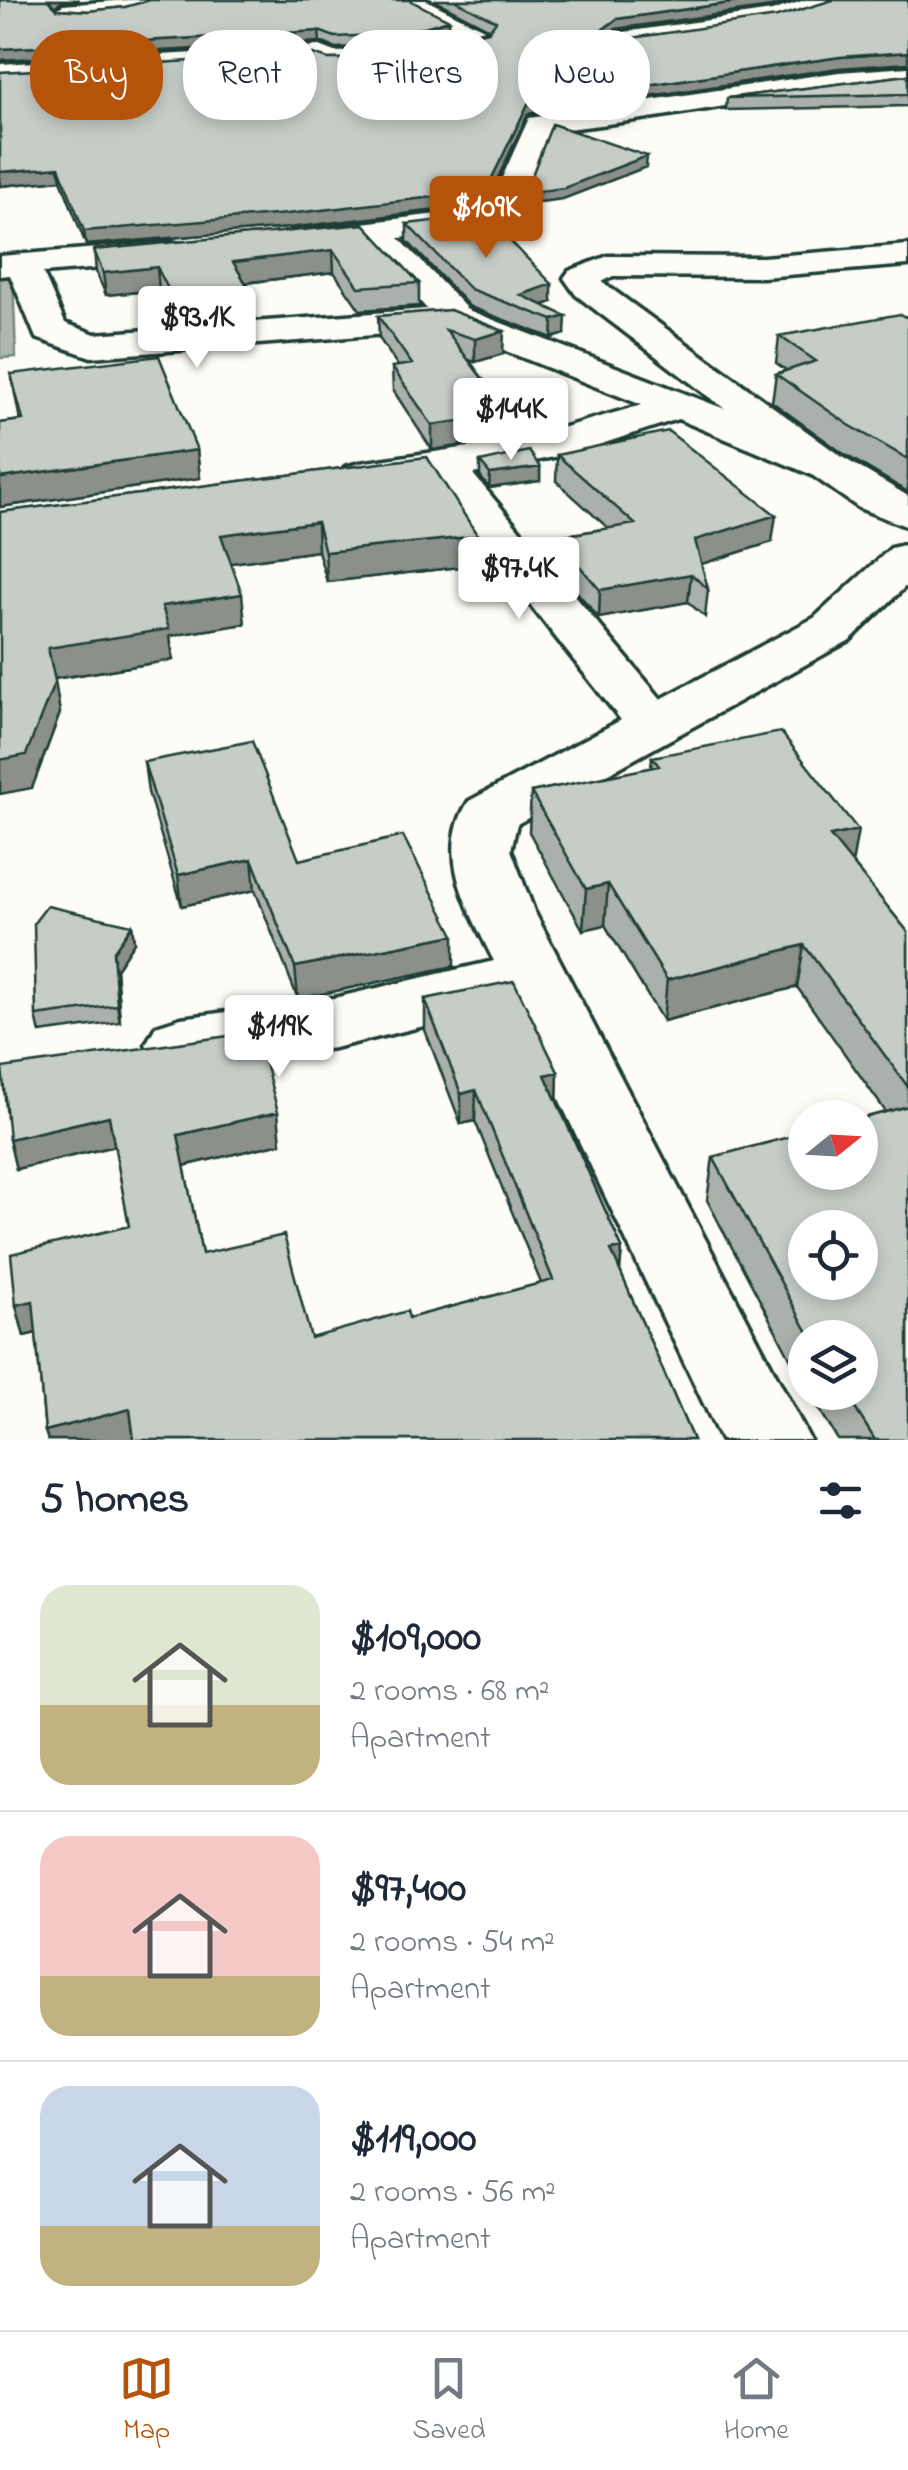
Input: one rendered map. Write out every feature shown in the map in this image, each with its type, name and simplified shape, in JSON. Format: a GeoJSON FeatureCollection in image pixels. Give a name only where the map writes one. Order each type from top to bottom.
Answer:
{"type":"FeatureCollection","features":[{"type":"Feature","properties":{"kind":"street"},"geometry":{"type":"LineString","coordinates":[[63,12],[136,6],[153,0]]}},
{"type":"Feature","properties":{"kind":"street"},"geometry":{"type":"LineString","coordinates":[[0,72],[320,53],[329,60],[403,56],[480,34],[408,0]]}},
{"type":"Feature","properties":{"kind":"street"},"geometry":{"type":"LineString","coordinates":[[650,35],[775,16],[828,0]]}},
{"type":"Feature","properties":{"kind":"street"},"geometry":{"type":"LineString","coordinates":[[269,244],[486,218],[506,207],[508,186],[522,166],[538,124],[626,115],[839,80],[908,75]]}},
{"type":"Feature","properties":{"kind":"street"},"geometry":{"type":"LineString","coordinates":[[375,232],[455,318]]}},
{"type":"Feature","properties":{"kind":"street"},"geometry":{"type":"LineString","coordinates":[[193,250],[11,266],[49,330],[92,346],[455,318],[827,466]]}},
{"type":"Feature","properties":{"kind":"street"},"geometry":{"type":"LineString","coordinates":[[908,254],[763,268],[608,266],[581,278],[588,288],[827,466],[908,514]]}},
{"type":"Feature","properties":{"kind":"street"},"geometry":{"type":"LineString","coordinates":[[315,481],[444,467],[628,426],[679,405]]}},
{"type":"Feature","properties":{"kind":"street"},"geometry":{"type":"LineString","coordinates":[[444,467],[655,727]]}},
{"type":"Feature","properties":{"kind":"street"},"geometry":{"type":"LineString","coordinates":[[766,1440],[502,911],[481,850],[490,814],[832,629],[908,558]]}},
{"type":"Feature","properties":{"kind":"street"},"geometry":{"type":"LineString","coordinates":[[117,1053],[334,1023],[535,976]]}},
{"type":"Feature","properties":{"kind":"shaded area"},"geometry":{"type":"Polygon","coordinates":[[[13,275],[16,357],[0,358],[0,276],[13,275]]]}},
{"type":"Feature","properties":{"kind":"building"},"geometry":{"type":"Polygon","coordinates":[[[0,0],[48,0],[57,9],[88,11],[150,0],[409,0],[449,20],[414,30],[337,30],[335,37],[317,30],[183,30],[183,39],[163,40],[163,30],[30,30],[30,47],[0,49],[0,0]]]}},
{"type":"Feature","properties":{"kind":"building"},"geometry":{"type":"Polygon","coordinates":[[[454,0],[751,0],[617,19],[602,30],[518,30],[520,120],[488,186],[477,192],[287,214],[84,231],[59,167],[0,172],[0,72],[30,70],[30,120],[163,120],[163,63],[183,61],[183,120],[317,120],[317,55],[337,59],[337,120],[498,120],[498,30],[490,30],[496,21],[454,0]]]}},
{"type":"Feature","properties":{"kind":"building"},"geometry":{"type":"Polygon","coordinates":[[[833,0],[908,0],[908,52],[840,57],[650,84],[650,35],[777,17],[833,0]]]}},
{"type":"Feature","properties":{"kind":"building"},"geometry":{"type":"Polygon","coordinates":[[[908,75],[908,94],[727,98],[908,75]]]}},
{"type":"Feature","properties":{"kind":"building"},"geometry":{"type":"Polygon","coordinates":[[[552,124],[647,156],[564,188],[525,193],[552,124]]]}},
{"type":"Feature","properties":{"kind":"building"},"geometry":{"type":"Polygon","coordinates":[[[485,215],[552,284],[521,295],[566,316],[553,320],[470,289],[407,224],[485,215]]]}},
{"type":"Feature","properties":{"kind":"building"},"geometry":{"type":"Polygon","coordinates":[[[364,224],[419,283],[359,287],[333,250],[233,262],[253,295],[174,301],[157,267],[103,273],[94,250],[364,224]]]}},
{"type":"Feature","properties":{"kind":"building"},"geometry":{"type":"Polygon","coordinates":[[[450,310],[504,331],[475,339],[446,330],[509,414],[432,425],[392,367],[412,364],[378,316],[450,310]]]}},
{"type":"Feature","properties":{"kind":"building"},"geometry":{"type":"Polygon","coordinates":[[[900,314],[908,316],[908,459],[849,425],[776,374],[816,361],[779,336],[900,314]]]}},
{"type":"Feature","properties":{"kind":"building"},"geometry":{"type":"Polygon","coordinates":[[[159,356],[197,450],[0,478],[0,423],[23,420],[11,374],[159,356]]]}},
{"type":"Feature","properties":{"kind":"building"},"geometry":{"type":"Polygon","coordinates":[[[668,431],[776,515],[695,540],[708,589],[691,574],[600,590],[555,537],[635,524],[557,455],[668,431]]]}},
{"type":"Feature","properties":{"kind":"building"},"geometry":{"type":"Polygon","coordinates":[[[529,451],[540,467],[490,474],[480,462],[529,451]]]}},
{"type":"Feature","properties":{"kind":"building"},"geometry":{"type":"Polygon","coordinates":[[[427,457],[478,536],[325,552],[317,522],[221,535],[242,594],[162,606],[169,629],[48,648],[55,681],[26,755],[0,760],[0,512],[427,457]]]}},
{"type":"Feature","properties":{"kind":"building"},"geometry":{"type":"Polygon","coordinates":[[[781,732],[858,830],[830,836],[908,932],[908,1087],[804,945],[667,980],[608,884],[586,889],[531,792],[659,766],[652,757],[781,732]]]}},
{"type":"Feature","properties":{"kind":"building"},"geometry":{"type":"Polygon","coordinates":[[[252,741],[299,860],[403,836],[454,935],[295,967],[252,859],[178,875],[144,762],[252,741]]]}},
{"type":"Feature","properties":{"kind":"building"},"geometry":{"type":"Polygon","coordinates":[[[47,906],[132,925],[113,952],[117,1005],[36,1016],[34,923],[47,906]]]}},
{"type":"Feature","properties":{"kind":"building"},"geometry":{"type":"Polygon","coordinates":[[[514,981],[558,1072],[545,1075],[622,1248],[611,1250],[693,1440],[134,1440],[130,1409],[45,1431],[33,1301],[16,1305],[11,1254],[129,1226],[109,1116],[9,1139],[2,1068],[257,1032],[278,1112],[178,1135],[202,1254],[284,1235],[311,1338],[407,1311],[409,1318],[553,1280],[476,1090],[461,1094],[425,999],[514,981]]]}},
{"type":"Feature","properties":{"kind":"building"},"geometry":{"type":"Polygon","coordinates":[[[908,1106],[908,1440],[875,1440],[856,1410],[878,1410],[878,1320],[801,1320],[790,1300],[878,1300],[878,1210],[788,1210],[788,1296],[713,1157],[788,1137],[788,1190],[878,1190],[878,1114],[908,1106]]]}}]}
